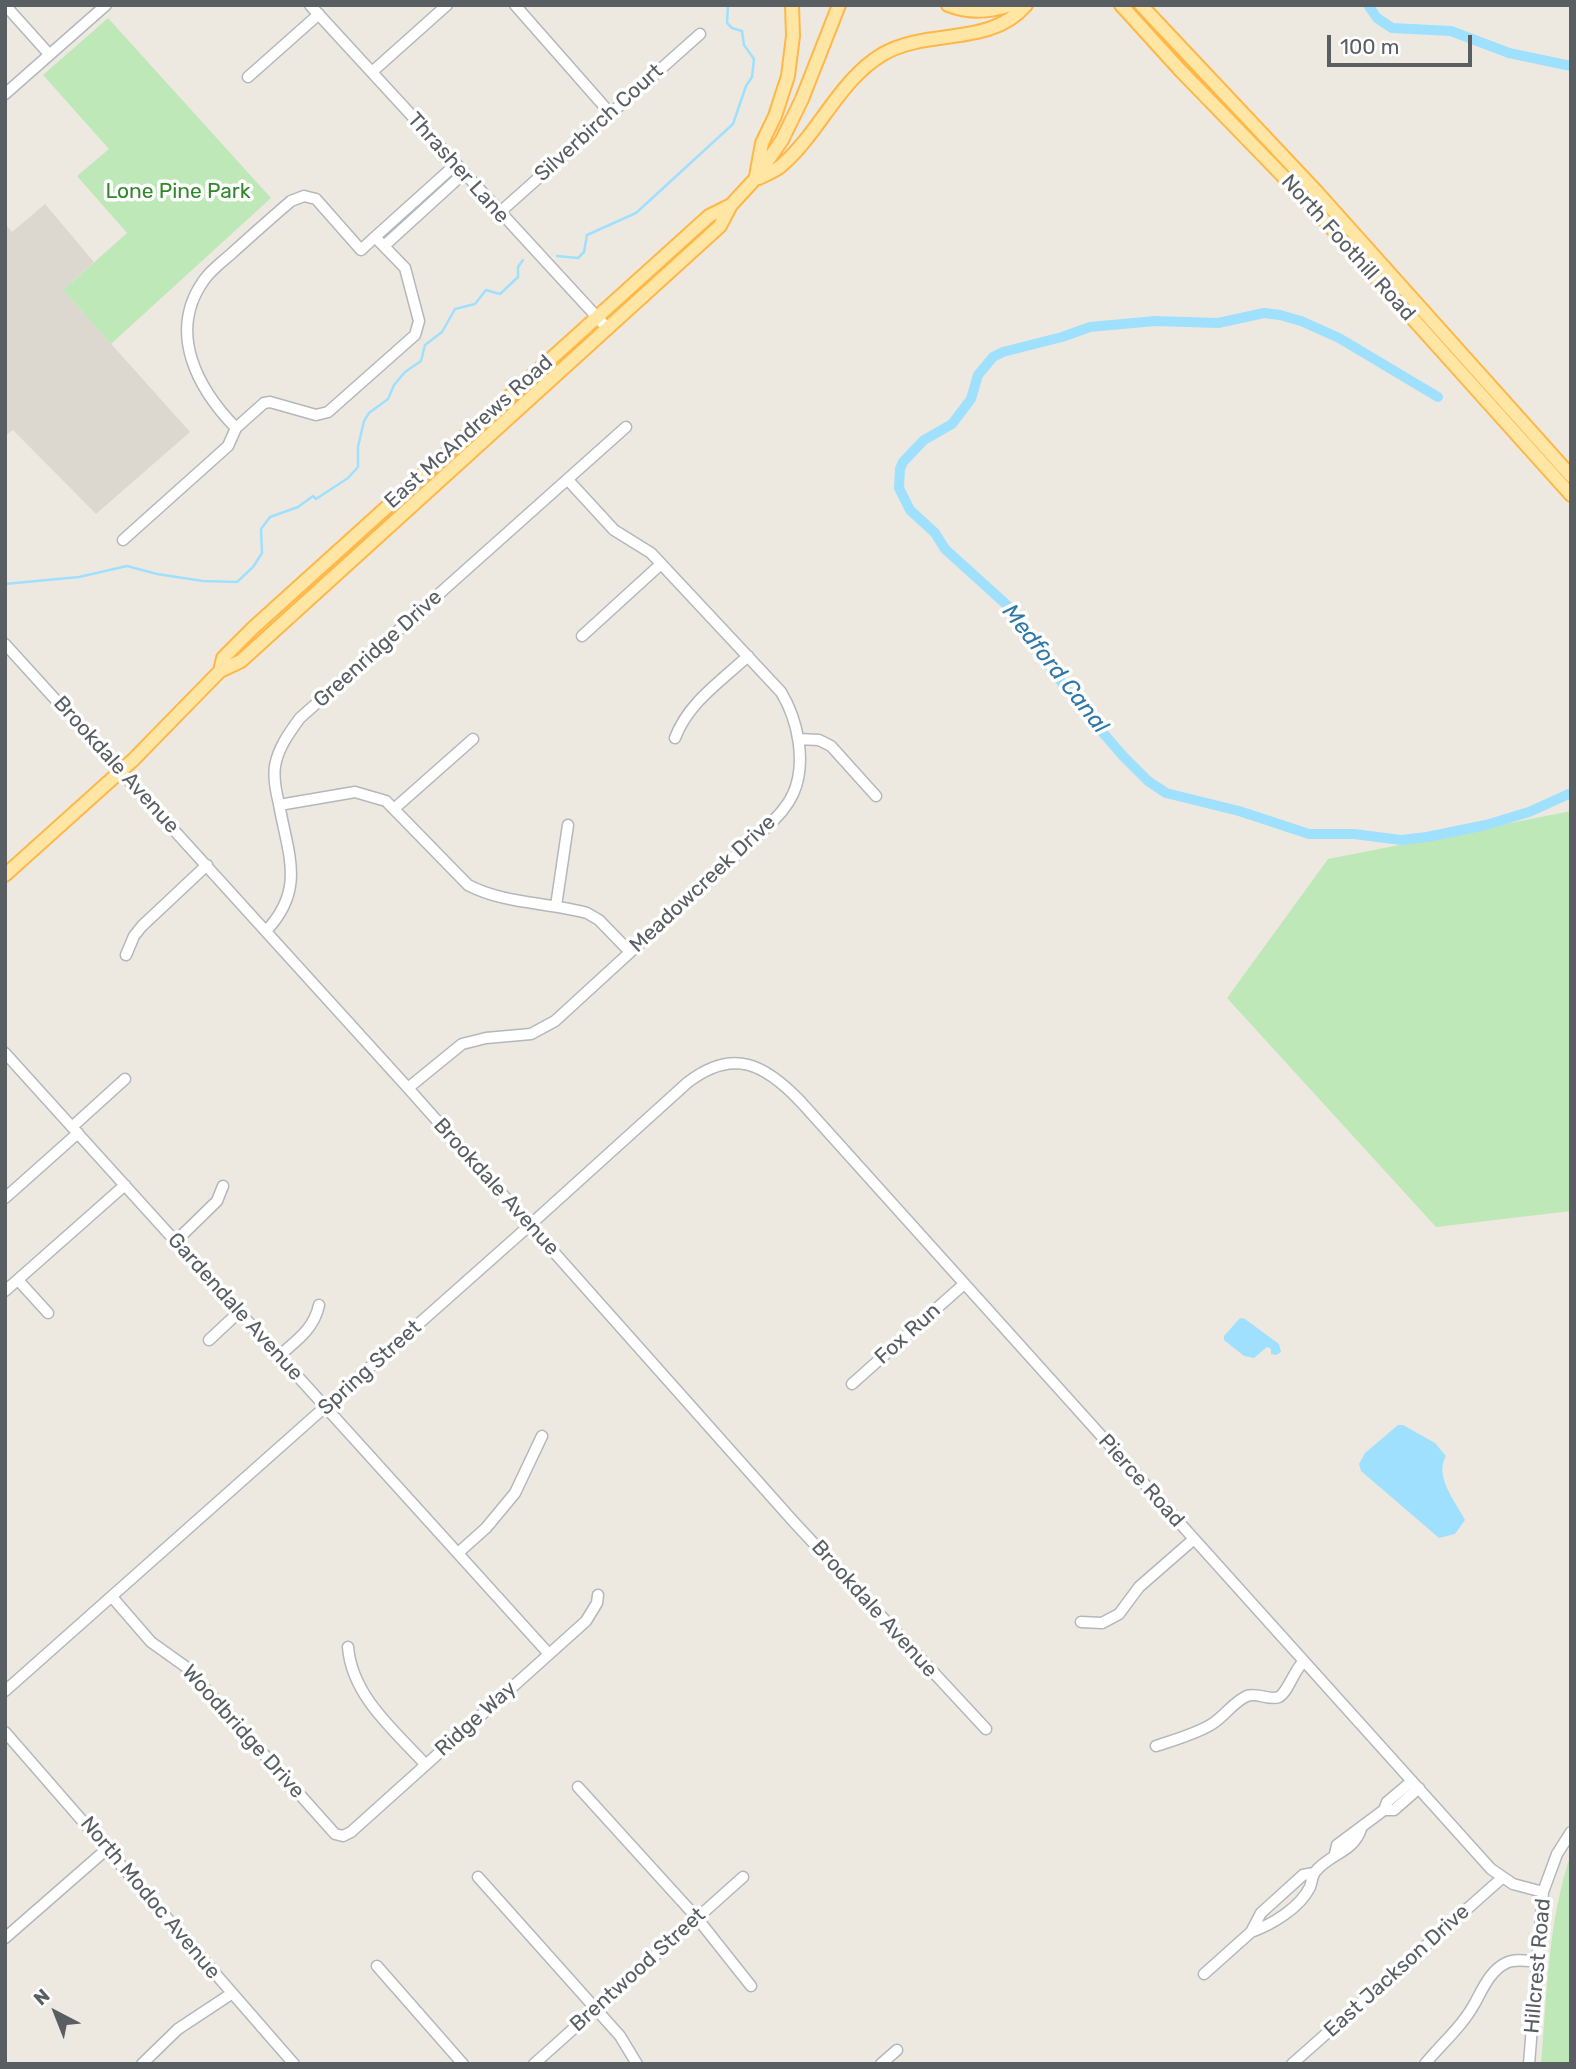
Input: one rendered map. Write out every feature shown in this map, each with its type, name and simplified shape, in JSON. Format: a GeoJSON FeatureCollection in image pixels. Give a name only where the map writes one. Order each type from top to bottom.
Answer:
{"type":"FeatureCollection","features":[{"type":"Feature","properties":{"kind":"main road"},"geometry":{"type":"LineString","coordinates":[[755,179],[762,143],[775,116],[788,76],[793,36],[792,5]]}},
{"type":"Feature","properties":{"kind":"main road","name":"East McAndrews Road"},"geometry":{"type":"LineString","coordinates":[[5,875],[169,726],[220,671],[241,661],[720,226],[731,205],[769,161],[793,120],[839,5]]}},
{"type":"Feature","properties":{"kind":"main road"},"geometry":{"type":"LineString","coordinates":[[948,5],[980,11],[1010,5]]}},
{"type":"Feature","properties":{"kind":"main road"},"geometry":{"type":"LineString","coordinates":[[755,179],[783,164],[855,77],[877,58],[907,44],[995,28],[1013,19],[1027,5]]}},
{"type":"Feature","properties":{"kind":"main road","name":"North Foothill Road"},"geometry":{"type":"LineString","coordinates":[[1121,5],[1181,71],[1310,203],[1571,495]]}},
{"type":"Feature","properties":{"kind":"main road","name":"North Foothill Road"},"geometry":{"type":"LineString","coordinates":[[1141,5],[1316,191],[1571,476]]}},
{"type":"Feature","properties":{"kind":"main road","name":"East McAndrews Road"},"geometry":{"type":"LineString","coordinates":[[220,671],[223,658],[253,628],[709,216],[731,205]]}},
{"type":"Feature","properties":{"kind":"street"},"geometry":{"type":"LineString","coordinates":[[5,5],[49,54]]}},
{"type":"Feature","properties":{"kind":"street"},"geometry":{"type":"LineString","coordinates":[[5,94],[106,5]]}},
{"type":"Feature","properties":{"kind":"street","name":"Thrasher Lane"},"geometry":{"type":"LineString","coordinates":[[310,5],[608,329]]}},
{"type":"Feature","properties":{"kind":"street"},"geometry":{"type":"LineString","coordinates":[[372,72],[447,5]]}},
{"type":"Feature","properties":{"kind":"street"},"geometry":{"type":"LineString","coordinates":[[515,5],[610,113]]}},
{"type":"Feature","properties":{"kind":"street"},"geometry":{"type":"LineString","coordinates":[[248,78],[319,14]]}},
{"type":"Feature","properties":{"kind":"street","name":"Silverbirch Court"},"geometry":{"type":"LineString","coordinates":[[499,213],[700,34]]}},
{"type":"Feature","properties":{"kind":"street"},"geometry":{"type":"LineString","coordinates":[[236,428],[206,393],[191,359],[188,341],[189,313],[205,278],[291,201],[304,196],[316,200],[361,250],[455,165]]}},
{"type":"Feature","properties":{"kind":"street"},"geometry":{"type":"LineString","coordinates":[[384,246],[463,174]]}},
{"type":"Feature","properties":{"kind":"street"},"geometry":{"type":"LineString","coordinates":[[123,540],[228,446],[236,428],[264,403],[270,402],[316,415],[328,412],[415,335],[419,321],[404,268],[375,237]]}},
{"type":"Feature","properties":{"kind":"street","name":"Greenridge Drive"},"geometry":{"type":"LineString","coordinates":[[266,931],[285,908],[292,882],[275,784],[275,766],[280,748],[300,718],[626,427]]}},
{"type":"Feature","properties":{"kind":"street","name":"Meadowcreek Drive"},"geometry":{"type":"LineString","coordinates":[[408,1088],[462,1044],[486,1038],[531,1034],[555,1021],[784,810],[794,793],[798,778],[798,739],[787,702],[781,692],[661,564],[643,547],[614,530],[568,480]]}},
{"type":"Feature","properties":{"kind":"street"},"geometry":{"type":"LineString","coordinates":[[582,636],[661,564]]}},
{"type":"Feature","properties":{"kind":"street","name":"Brookdale Avenue"},"geometry":{"type":"LineString","coordinates":[[5,644],[408,1088],[793,1521],[986,1730]]}},
{"type":"Feature","properties":{"kind":"street"},"geometry":{"type":"LineString","coordinates":[[675,738],[693,706],[748,656]]}},
{"type":"Feature","properties":{"kind":"street"},"geometry":{"type":"LineString","coordinates":[[396,808],[474,738]]}},
{"type":"Feature","properties":{"kind":"street"},"geometry":{"type":"LineString","coordinates":[[798,739],[819,740],[831,746],[876,796]]}},
{"type":"Feature","properties":{"kind":"street"},"geometry":{"type":"LineString","coordinates":[[279,805],[355,792],[373,795],[396,808],[468,885],[483,893],[502,898],[586,913],[599,920],[630,952]]}},
{"type":"Feature","properties":{"kind":"street"},"geometry":{"type":"LineString","coordinates":[[556,906],[568,825]]}},
{"type":"Feature","properties":{"kind":"street"},"geometry":{"type":"LineString","coordinates":[[126,954],[142,926],[207,865]]}},
{"type":"Feature","properties":{"kind":"street","name":"Gardendale Avenue"},"geometry":{"type":"LineString","coordinates":[[5,1053],[549,1654]]}},
{"type":"Feature","properties":{"kind":"street","name":"Spring Street"},"geometry":{"type":"LineString","coordinates":[[5,1691],[698,1074],[720,1064],[743,1063]]}},
{"type":"Feature","properties":{"kind":"street","name":"Pierce Road"},"geometry":{"type":"LineString","coordinates":[[743,1063],[756,1066],[781,1081],[1485,1862],[1503,1878],[1527,1889],[1543,1892]]}},
{"type":"Feature","properties":{"kind":"street"},"geometry":{"type":"LineString","coordinates":[[5,1198],[125,1079]]}},
{"type":"Feature","properties":{"kind":"street"},"geometry":{"type":"LineString","coordinates":[[5,1291],[125,1185]]}},
{"type":"Feature","properties":{"kind":"street"},"geometry":{"type":"LineString","coordinates":[[176,1241],[217,1201],[223,1186]]}},
{"type":"Feature","properties":{"kind":"street"},"geometry":{"type":"LineString","coordinates":[[18,1280],[48,1314]]}},
{"type":"Feature","properties":{"kind":"street","name":"Fox Run"},"geometry":{"type":"LineString","coordinates":[[852,1384],[964,1284]]}},
{"type":"Feature","properties":{"kind":"street"},"geometry":{"type":"LineString","coordinates":[[279,1356],[310,1328],[316,1319],[319,1305]]}},
{"type":"Feature","properties":{"kind":"street"},"geometry":{"type":"LineString","coordinates":[[209,1340],[239,1312]]}},
{"type":"Feature","properties":{"kind":"street"},"geometry":{"type":"LineString","coordinates":[[458,1553],[486,1528],[514,1493],[542,1436]]}},
{"type":"Feature","properties":{"kind":"street"},"geometry":{"type":"LineString","coordinates":[[1081,1622],[1102,1623],[1119,1614],[1139,1587],[1194,1539]]}},
{"type":"Feature","properties":{"kind":"street","name":"Ridge Way"},"geometry":{"type":"LineString","coordinates":[[343,1836],[351,1832],[586,1621],[592,1613],[598,1594]]}},
{"type":"Feature","properties":{"kind":"street","name":"Woodbridge Drive"},"geometry":{"type":"LineString","coordinates":[[112,1597],[151,1642],[186,1667],[335,1834],[343,1836]]}},
{"type":"Feature","properties":{"kind":"street"},"geometry":{"type":"LineString","coordinates":[[348,1647],[349,1665],[356,1684],[425,1765]]}},
{"type":"Feature","properties":{"kind":"street"},"geometry":{"type":"LineString","coordinates":[[1156,1746],[1200,1731],[1248,1696],[1277,1698],[1283,1694],[1297,1667],[1304,1661]]}},
{"type":"Feature","properties":{"kind":"street","name":"North Modoc Avenue"},"geometry":{"type":"LineString","coordinates":[[5,1732],[294,2064]]}},
{"type":"Feature","properties":{"kind":"street"},"geometry":{"type":"LineString","coordinates":[[1204,1974],[1251,1932],[1261,1913],[1303,1875],[1314,1873],[1335,1854],[1343,1853],[1358,1840],[1361,1829],[1384,1810],[1394,1810],[1415,1785]]}},
{"type":"Feature","properties":{"kind":"street"},"geometry":{"type":"LineString","coordinates":[[578,1787],[697,1918],[751,1986]]}},
{"type":"Feature","properties":{"kind":"street","name":"Hillcrest Road"},"geometry":{"type":"LineString","coordinates":[[1528,2064],[1543,1892],[1557,1854],[1571,1832]]}},
{"type":"Feature","properties":{"kind":"street"},"geometry":{"type":"LineString","coordinates":[[5,1938],[108,1848]]}},
{"type":"Feature","properties":{"kind":"street"},"geometry":{"type":"LineString","coordinates":[[1251,1932],[1270,1925],[1284,1915],[1310,1889],[1314,1873]]}},
{"type":"Feature","properties":{"kind":"street"},"geometry":{"type":"LineString","coordinates":[[478,1877],[596,2008],[630,2048],[637,2064]]}},
{"type":"Feature","properties":{"kind":"street","name":"Brentwood Street"},"geometry":{"type":"LineString","coordinates":[[534,2064],[743,1877]]}},
{"type":"Feature","properties":{"kind":"street","name":"East Jackson Drive"},"geometry":{"type":"LineString","coordinates":[[1292,2064],[1503,1878]]}},
{"type":"Feature","properties":{"kind":"street"},"geometry":{"type":"LineString","coordinates":[[1424,2064],[1463,2021],[1496,1970],[1506,1962],[1538,1962]]}},
{"type":"Feature","properties":{"kind":"street"},"geometry":{"type":"LineString","coordinates":[[377,1966],[463,2064]]}},
{"type":"Feature","properties":{"kind":"street"},"geometry":{"type":"LineString","coordinates":[[142,2064],[178,2029],[231,1994]]}},
{"type":"Feature","properties":{"kind":"street"},"geometry":{"type":"LineString","coordinates":[[881,2064],[897,2050]]}},
{"type":"Feature","properties":{"kind":"shaded area"},"geometry":{"type":"Polygon","coordinates":[[[45,204],[94,262],[63,290],[190,432],[96,514],[13,430],[5,436],[5,224],[12,232],[45,204]]]}},
{"type":"Feature","properties":{"kind":"green space","name":"Lone Pine Park"},"geometry":{"type":"Polygon","coordinates":[[[108,18],[271,198],[111,344],[63,290],[127,233],[77,176],[109,149],[43,75],[108,18]]]}},
{"type":"Feature","properties":{"kind":"green space"},"geometry":{"type":"Polygon","coordinates":[[[1571,811],[1571,1211],[1436,1227],[1227,998],[1328,859],[1571,811]]]}},
{"type":"Feature","properties":{"kind":"green space"},"geometry":{"type":"Polygon","coordinates":[[[1571,1854],[1571,2064],[1541,2064],[1553,1931],[1571,1854]]]}},
{"type":"Feature","properties":{"kind":"water"},"geometry":{"type":"Polygon","coordinates":[[[1240,1318],[1279,1344],[1281,1352],[1271,1354],[1271,1349],[1267,1347],[1254,1358],[1244,1356],[1224,1340],[1224,1336],[1240,1318]]]}},
{"type":"Feature","properties":{"kind":"water"},"geometry":{"type":"Polygon","coordinates":[[[1398,1425],[1403,1425],[1435,1443],[1446,1456],[1442,1472],[1444,1480],[1465,1520],[1455,1534],[1439,1538],[1361,1471],[1359,1464],[1365,1453],[1398,1425]]]}},
{"type":"Feature","properties":{"kind":"waterway"},"geometry":{"type":"LineString","coordinates":[[557,256],[578,258],[584,252],[587,235],[636,213],[733,124],[746,86],[752,77],[754,59],[744,45],[742,31],[727,23],[728,5]]}},
{"type":"Feature","properties":{"kind":"waterway","name":"Medford Canal"},"geometry":{"type":"LineString","coordinates":[[1368,5],[1377,18],[1392,28],[1451,31],[1509,53],[1571,66]]}},
{"type":"Feature","properties":{"kind":"waterway"},"geometry":{"type":"LineString","coordinates":[[5,584],[79,577],[127,566],[203,581],[237,582],[253,567],[262,553],[261,529],[270,517],[298,507],[313,496],[316,499],[348,478],[358,467],[358,447],[364,421],[369,413],[388,399],[394,385],[405,372],[421,361],[425,345],[442,332],[455,309],[475,304],[486,290],[500,294],[518,277],[518,267],[523,260]]}},
{"type":"Feature","properties":{"kind":"waterway","name":"Medford Canal"},"geometry":{"type":"LineString","coordinates":[[1438,397],[1339,338],[1280,315],[1264,313],[1218,323],[1155,321],[1090,327],[993,357],[978,375],[971,399],[952,424],[924,440],[903,462],[899,488],[910,510],[935,533],[945,549],[1019,616],[1033,644],[1077,703],[1123,756],[1148,781],[1166,793],[1239,811],[1309,834],[1354,834],[1401,840],[1486,825],[1529,812],[1571,793]]}}]}
